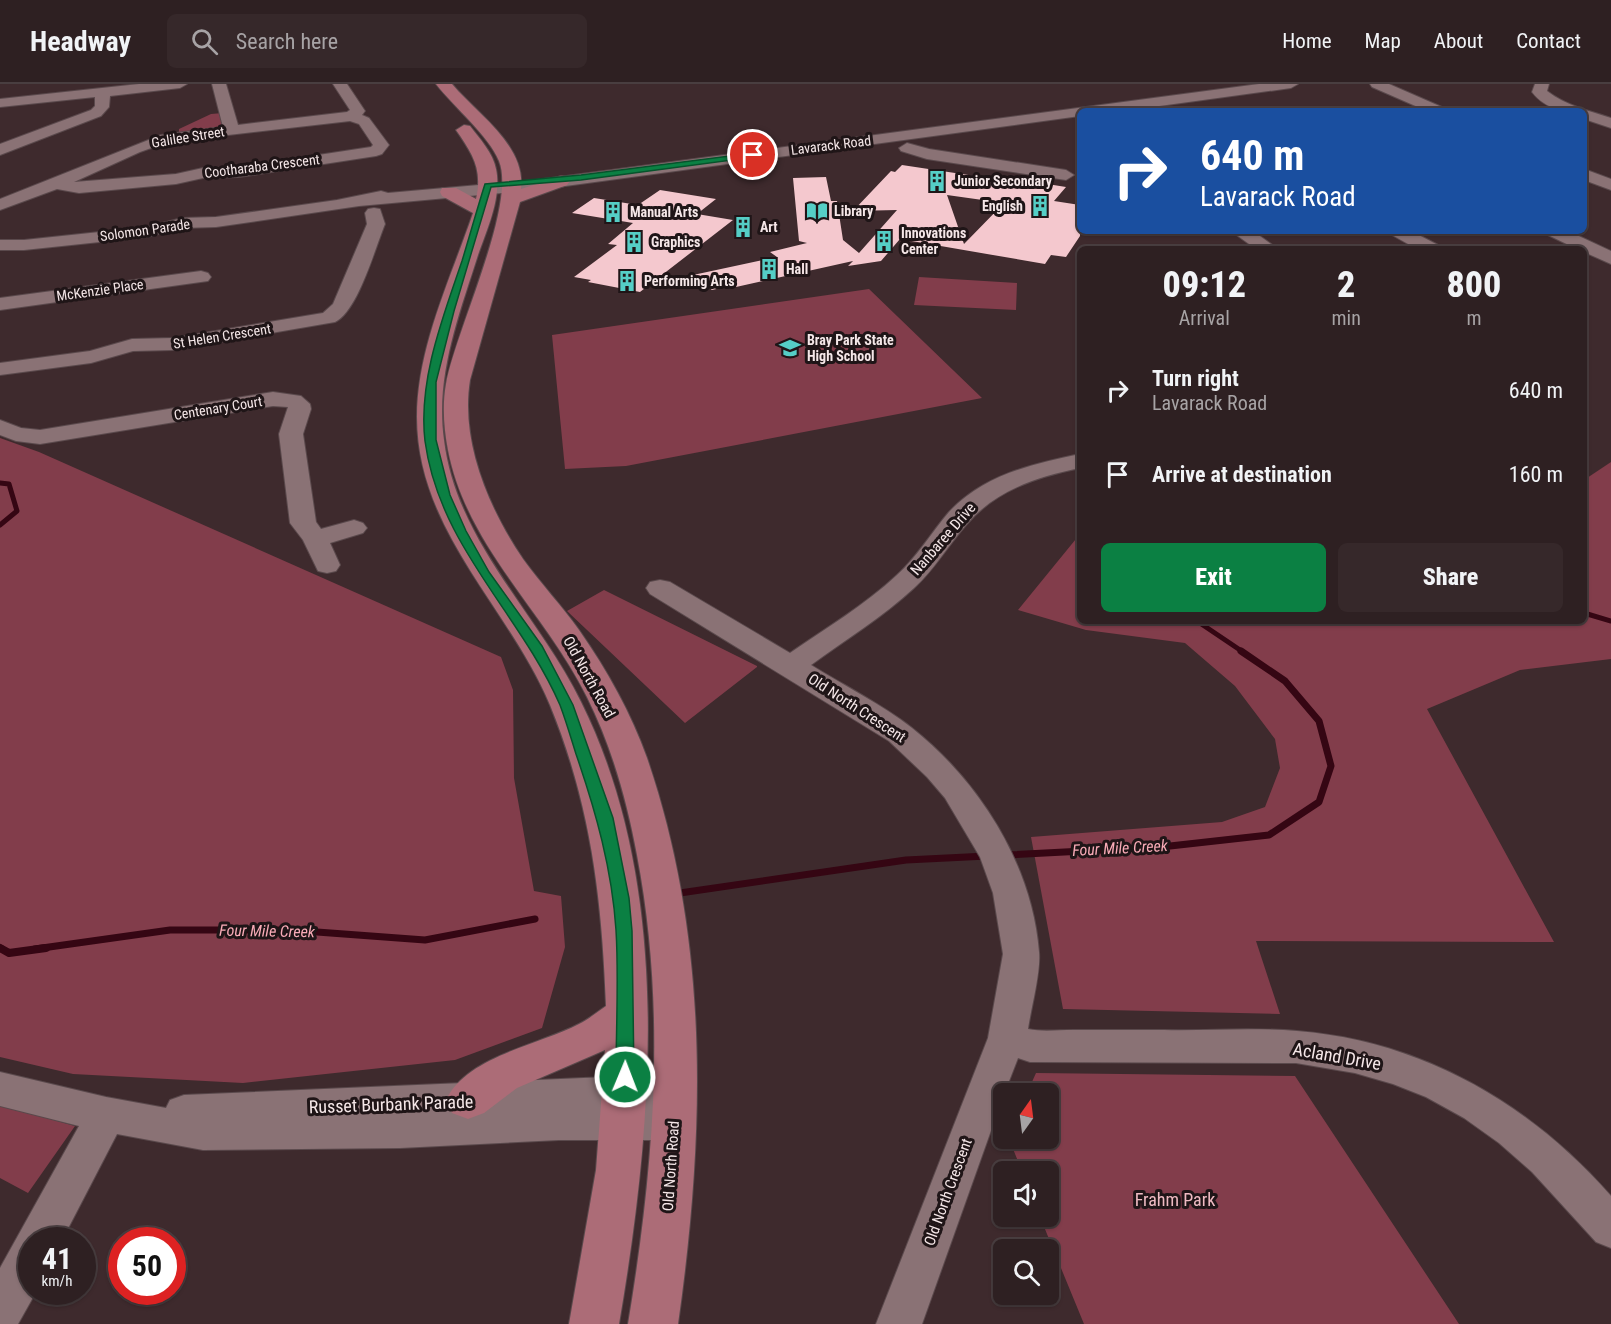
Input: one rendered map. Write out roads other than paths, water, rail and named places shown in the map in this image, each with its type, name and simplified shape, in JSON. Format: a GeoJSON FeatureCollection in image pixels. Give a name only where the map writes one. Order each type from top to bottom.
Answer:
{"type":"FeatureCollection","features":[{"type":"Feature","properties":{"kind":"main road","name":"Old North Road"},"geometry":{"type":"LineString","coordinates":[[426,84],[476,146],[501,188],[457,386],[456,425],[469,483],[507,556],[569,639],[601,693],[629,757],[657,858],[670,941],[676,1024],[675,1107],[662,1272],[653,1324]]}},
{"type":"Feature","properties":{"kind":"main road"},"geometry":{"type":"LineString","coordinates":[[444,84],[496,139],[501,188],[437,355],[431,382],[431,440],[445,495],[460,531],[483,573],[535,646],[567,705],[605,818],[621,898],[626,1015],[624,1107],[605,1272],[594,1324]]}},
{"type":"Feature","properties":{"kind":"main road"},"geometry":{"type":"LineString","coordinates":[[501,188],[558,180]]}},
{"type":"Feature","properties":{"kind":"main road"},"geometry":{"type":"LineString","coordinates":[[449,192],[462,196],[470,204],[501,188],[558,180]]}},
{"type":"Feature","properties":{"kind":"main road"},"geometry":{"type":"LineString","coordinates":[[468,1100],[502,1075],[595,1036],[626,1015]]}},
{"type":"Feature","properties":{"kind":"street"},"geometry":{"type":"LineString","coordinates":[[0,103],[78,94],[103,94],[180,84]]}},
{"type":"Feature","properties":{"kind":"street"},"geometry":{"type":"LineString","coordinates":[[219,84],[232,130]]}},
{"type":"Feature","properties":{"kind":"street"},"geometry":{"type":"LineString","coordinates":[[340,84],[358,111],[351,116]]}},
{"type":"Feature","properties":{"kind":"street"},"geometry":{"type":"LineString","coordinates":[[1112,108],[1291,84]]}},
{"type":"Feature","properties":{"kind":"street"},"geometry":{"type":"LineString","coordinates":[[1377,84],[1432,108]]}},
{"type":"Feature","properties":{"kind":"street"},"geometry":{"type":"LineString","coordinates":[[1542,84],[1539,92],[1557,105],[1566,108]]}},
{"type":"Feature","properties":{"kind":"street"},"geometry":{"type":"LineString","coordinates":[[1157,88],[1178,99]]}},
{"type":"Feature","properties":{"kind":"street"},"geometry":{"type":"LineString","coordinates":[[0,150],[96,113],[102,107],[103,94]]}},
{"type":"Feature","properties":{"kind":"street","name":"Lavarack Road"},"geometry":{"type":"LineString","coordinates":[[558,180],[1077,112]]}},
{"type":"Feature","properties":{"kind":"street"},"geometry":{"type":"LineString","coordinates":[[1059,115],[1077,126]]}},
{"type":"Feature","properties":{"kind":"street"},"geometry":{"type":"LineString","coordinates":[[1587,115],[1611,123]]}},
{"type":"Feature","properties":{"kind":"street","name":"Galilee Street"},"geometry":{"type":"LineString","coordinates":[[0,205],[32,190],[56,184],[151,141],[351,116]]}},
{"type":"Feature","properties":{"kind":"street","name":"Cootharaba Crescent"},"geometry":{"type":"LineString","coordinates":[[56,184],[79,188],[176,179],[203,173],[239,171],[367,154],[379,149],[381,145],[364,121],[351,116]]}},
{"type":"Feature","properties":{"kind":"street"},"geometry":{"type":"LineString","coordinates":[[907,148],[927,154],[1066,175]]}},
{"type":"Feature","properties":{"kind":"street"},"geometry":{"type":"LineString","coordinates":[[1587,175],[1611,185]]}},
{"type":"Feature","properties":{"kind":"street","name":"Solomon Parade"},"geometry":{"type":"LineString","coordinates":[[367,207],[390,194],[501,188]]}},
{"type":"Feature","properties":{"kind":"street","name":"Solomon Parade"},"geometry":{"type":"LineString","coordinates":[[5,247],[147,232],[182,223],[216,222],[367,207],[449,192]]}},
{"type":"Feature","properties":{"kind":"street","name":"St Helen Crescent"},"geometry":{"type":"LineString","coordinates":[[0,369],[91,357],[132,345],[173,344],[334,315],[342,305],[376,224],[367,207]]}},
{"type":"Feature","properties":{"kind":"street"},"geometry":{"type":"LineString","coordinates":[[1245,234],[1264,246]]}},
{"type":"Feature","properties":{"kind":"street"},"geometry":{"type":"LineString","coordinates":[[1404,234],[1426,246]]}},
{"type":"Feature","properties":{"kind":"street"},"geometry":{"type":"LineString","coordinates":[[1560,234],[1586,246]]}},
{"type":"Feature","properties":{"kind":"street"},"geometry":{"type":"LineString","coordinates":[[1587,247],[1611,258]]}},
{"type":"Feature","properties":{"kind":"street","name":"McKenzie Place"},"geometry":{"type":"LineString","coordinates":[[0,304],[201,277]]}},
{"type":"Feature","properties":{"kind":"street","name":"Centenary Court"},"geometry":{"type":"LineString","coordinates":[[0,427],[16,434],[40,437],[273,399],[293,400],[300,409],[291,434],[303,523],[315,539],[327,565]]}},
{"type":"Feature","properties":{"kind":"street","name":"Nanbaree Drive"},"geometry":{"type":"LineString","coordinates":[[791,666],[901,586],[925,564],[958,518],[973,502],[1014,478],[1040,469],[1077,462]]}},
{"type":"Feature","properties":{"kind":"street"},"geometry":{"type":"LineString","coordinates":[[315,539],[354,528]]}},
{"type":"Feature","properties":{"kind":"street","name":"Old North Crescent"},"geometry":{"type":"LineString","coordinates":[[660,588],[900,734],[950,783],[978,822],[997,857],[1010,893],[1021,954],[1007,1038],[899,1324]]}},
{"type":"Feature","properties":{"kind":"street","name":"Acland Drive"},"geometry":{"type":"LineString","coordinates":[[1007,1038],[1030,1046],[1305,1047],[1395,1067],[1464,1097],[1515,1130],[1553,1162],[1611,1228]]}},
{"type":"Feature","properties":{"kind":"street","name":"Russet Burbank Parade"},"geometry":{"type":"LineString","coordinates":[[0,1089],[106,1115],[203,1132],[400,1130],[559,1122],[624,1107]]}},
{"type":"Feature","properties":{"kind":"street","name":"Russet Burbank Parade"},"geometry":{"type":"LineString","coordinates":[[106,1115],[545,1098],[624,1107],[675,1107]]}},
{"type":"Feature","properties":{"kind":"street"},"geometry":{"type":"LineString","coordinates":[[46,1227],[106,1115]]}},
{"type":"Feature","properties":{"kind":"street"},"geometry":{"type":"LineString","coordinates":[[0,1311],[18,1280]]}},
{"type":"Feature","properties":{"kind":"waterway","name":"Four Mile Creek"},"geometry":{"type":"LineString","coordinates":[[0,483],[9,484],[17,511],[0,525]]}},
{"type":"Feature","properties":{"kind":"waterway","name":"Four Mile Creek"},"geometry":{"type":"LineString","coordinates":[[1587,614],[1611,621]]}},
{"type":"Feature","properties":{"kind":"waterway","name":"Four Mile Creek"},"geometry":{"type":"LineString","coordinates":[[1201,624],[1243,652]]}},
{"type":"Feature","properties":{"kind":"waterway","name":"Four Mile Creek"},"geometry":{"type":"LineString","coordinates":[[1006,855],[1161,847],[1269,835],[1319,802],[1331,766],[1319,721],[1285,681],[1241,651]]}},
{"type":"Feature","properties":{"kind":"waterway","name":"Four Mile Creek"},"geometry":{"type":"LineString","coordinates":[[673,894],[906,860],[987,856]]}},
{"type":"Feature","properties":{"kind":"waterway","name":"Four Mile Creek"},"geometry":{"type":"LineString","coordinates":[[35,949],[170,930],[290,930],[425,940],[535,919]]}},
{"type":"Feature","properties":{"kind":"waterway","name":"Four Mile Creek"},"geometry":{"type":"LineString","coordinates":[[2,949],[0,948],[9,953],[46,948]]}},
{"type":"Feature","properties":{"kind":"place","name":"Junior Secondary"},"geometry":{"type":"Point","coordinates":[937,181]}},
{"type":"Feature","properties":{"kind":"place","name":"English"},"geometry":{"type":"Point","coordinates":[1040,206]}},
{"type":"Feature","properties":{"kind":"place","name":"Library"},"geometry":{"type":"Point","coordinates":[817,211]}},
{"type":"Feature","properties":{"kind":"place","name":"Manual Arts"},"geometry":{"type":"Point","coordinates":[613,212]}},
{"type":"Feature","properties":{"kind":"place","name":"Art"},"geometry":{"type":"Point","coordinates":[743,227]}},
{"type":"Feature","properties":{"kind":"place","name":"Innovations Center"},"geometry":{"type":"Point","coordinates":[884,241]}},
{"type":"Feature","properties":{"kind":"place","name":"Graphics"},"geometry":{"type":"Point","coordinates":[634,242]}},
{"type":"Feature","properties":{"kind":"place","name":"Hall"},"geometry":{"type":"Point","coordinates":[769,269]}},
{"type":"Feature","properties":{"kind":"place","name":"Performing Arts"},"geometry":{"type":"Point","coordinates":[627,281]}},
{"type":"Feature","properties":{"kind":"place","name":"Bray Park State High School"},"geometry":{"type":"Point","coordinates":[790,348]}},
{"type":"Feature","properties":{"kind":"park label","name":"Frahm Park"},"geometry":{"type":"Point","coordinates":[1175,1199]}}]}
